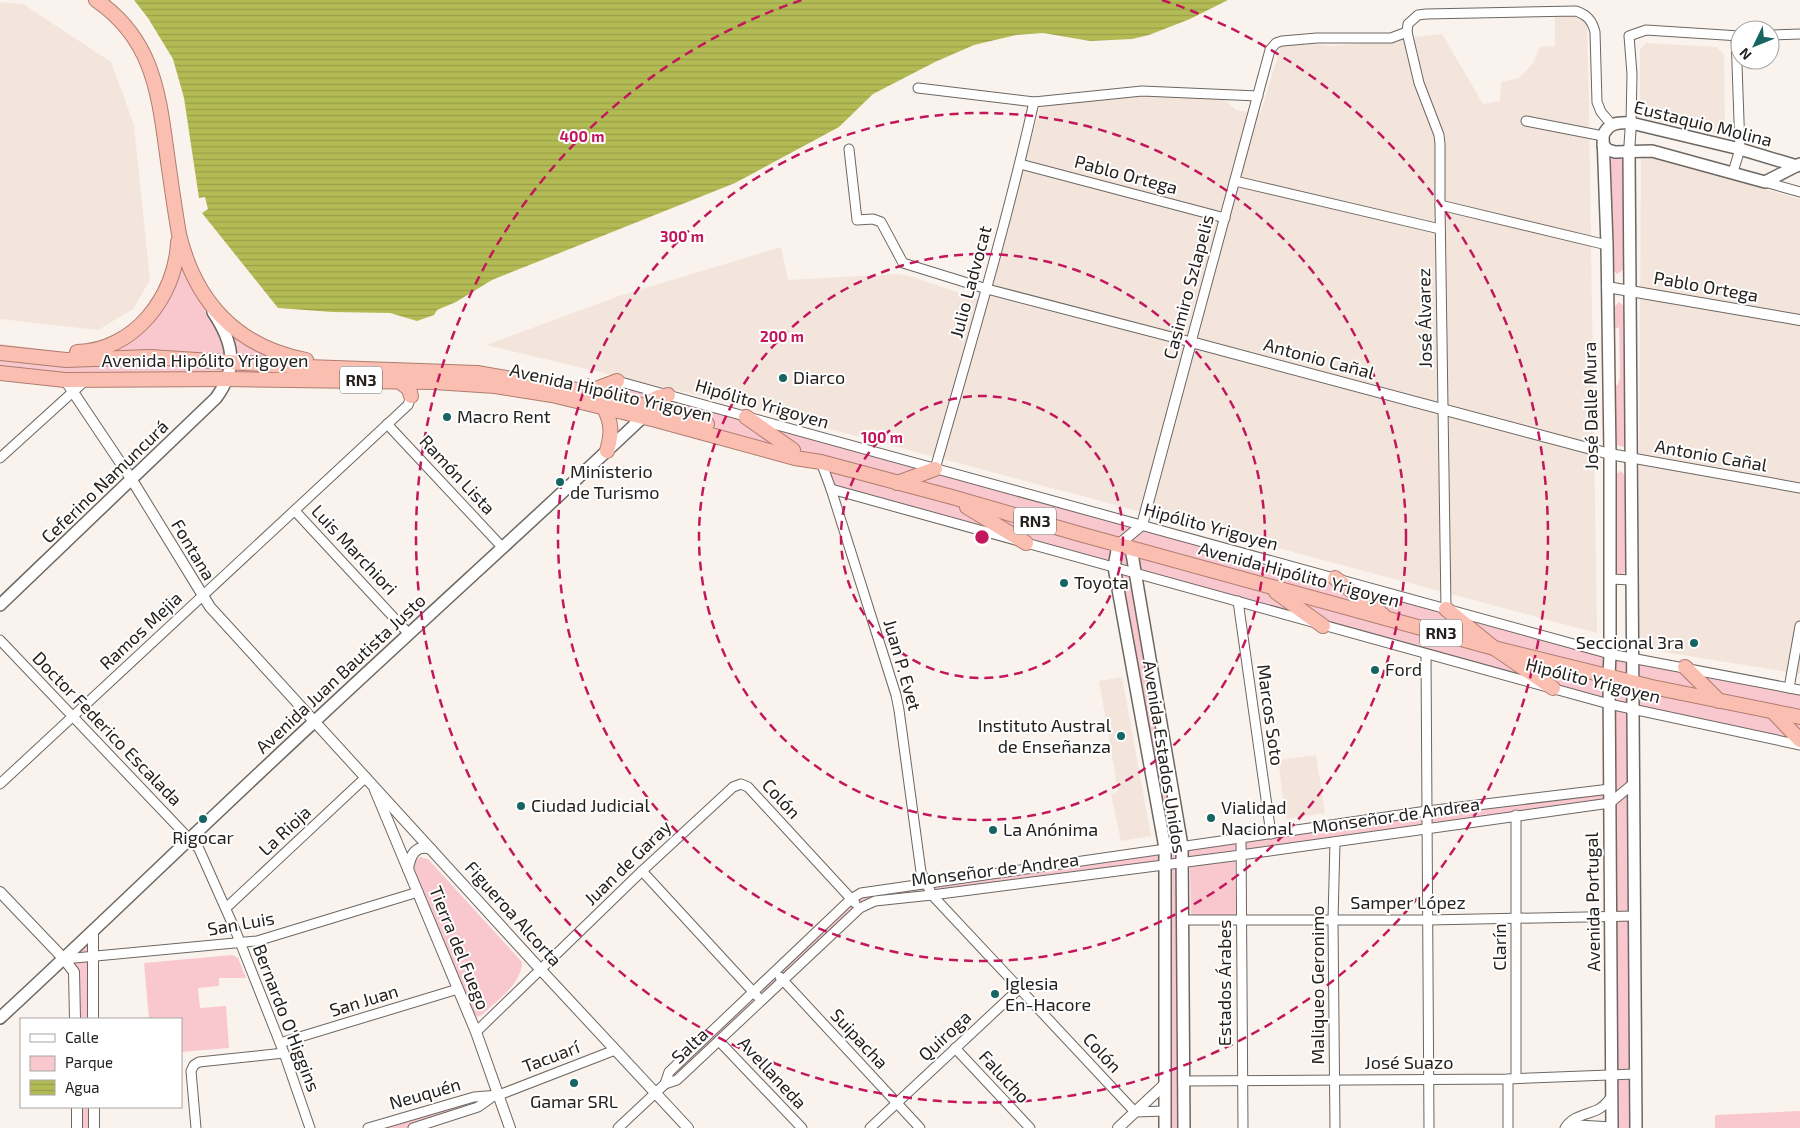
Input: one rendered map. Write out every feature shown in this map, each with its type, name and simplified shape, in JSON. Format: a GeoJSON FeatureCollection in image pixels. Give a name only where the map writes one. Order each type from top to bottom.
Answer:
{"type":"FeatureCollection","features":[{"type":"Feature","properties":{"kind":"highway","name":"RN3"},"geometry":{"type":"LineString","coordinates":[[96,0],[105,6],[128,29],[137,42],[151,73],[161,108],[178,227],[184,254],[190,271],[206,300],[228,322],[254,341],[275,351],[298,359],[356,368]]}},
{"type":"Feature","properties":{"kind":"highway"},"geometry":{"type":"LineString","coordinates":[[0,344],[64,352],[80,352],[107,345],[130,333],[148,318],[168,288],[177,254],[178,227]]}},
{"type":"Feature","properties":{"kind":"highway"},"geometry":{"type":"LineString","coordinates":[[0,353],[66,360],[150,357],[356,368]]}},
{"type":"Feature","properties":{"kind":"highway","name":"Avenida Hipólito Yrigoyen"},"geometry":{"type":"LineString","coordinates":[[356,368],[477,373],[588,392],[795,458],[821,462],[952,497],[1494,648],[1632,682],[1800,717]]}},
{"type":"Feature","properties":{"kind":"highway","name":"Avenida Hipólito Yrigoyen"},"geometry":{"type":"LineString","coordinates":[[0,373],[69,386],[86,380],[227,379],[399,381],[495,386],[552,395],[604,408],[644,411],[794,450],[821,462]]}},
{"type":"Feature","properties":{"kind":"highway"},"geometry":{"type":"LineString","coordinates":[[399,381],[411,396]]}},
{"type":"Feature","properties":{"kind":"highway"},"geometry":{"type":"LineString","coordinates":[[588,392],[617,381]]}},
{"type":"Feature","properties":{"kind":"highway"},"geometry":{"type":"LineString","coordinates":[[644,411],[658,398],[668,395]]}},
{"type":"Feature","properties":{"kind":"highway"},"geometry":{"type":"LineString","coordinates":[[604,408],[611,429],[611,438],[607,451]]}},
{"type":"Feature","properties":{"kind":"highway"},"geometry":{"type":"LineString","coordinates":[[746,417],[794,450]]}},
{"type":"Feature","properties":{"kind":"highway"},"geometry":{"type":"LineString","coordinates":[[897,483],[935,469]]}},
{"type":"Feature","properties":{"kind":"highway"},"geometry":{"type":"LineString","coordinates":[[952,497],[1026,543]]}},
{"type":"Feature","properties":{"kind":"highway"},"geometry":{"type":"LineString","coordinates":[[1335,578],[1388,619]]}},
{"type":"Feature","properties":{"kind":"highway"},"geometry":{"type":"LineString","coordinates":[[1267,586],[1323,626]]}},
{"type":"Feature","properties":{"kind":"highway"},"geometry":{"type":"LineString","coordinates":[[1446,609],[1494,648],[1553,688]]}},
{"type":"Feature","properties":{"kind":"highway"},"geometry":{"type":"LineString","coordinates":[[1685,667],[1720,701]]}},
{"type":"Feature","properties":{"kind":"highway"},"geometry":{"type":"LineString","coordinates":[[1773,712],[1800,740]]}},
{"type":"Feature","properties":{"kind":"main road","name":"Eustaquio Molina"},"geometry":{"type":"LineString","coordinates":[[1603,141],[1606,129],[1612,124],[1631,122],[1799,165]]}},
{"type":"Feature","properties":{"kind":"main road"},"geometry":{"type":"LineString","coordinates":[[1603,141],[1608,150],[1629,152],[1652,151],[1765,182],[1799,165]]}},
{"type":"Feature","properties":{"kind":"main road","name":"José Dalle Mura"},"geometry":{"type":"LineString","coordinates":[[1603,141],[1607,245],[1610,454],[1609,676]]}},
{"type":"Feature","properties":{"kind":"main road"},"geometry":{"type":"LineString","coordinates":[[1629,152],[1632,458],[1631,658],[1634,783],[1636,1128]]}},
{"type":"Feature","properties":{"kind":"main road"},"geometry":{"type":"LineString","coordinates":[[190,271],[201,295],[224,330],[230,346],[231,362]]}},
{"type":"Feature","properties":{"kind":"main road","name":"Ceferino Namuncurá"},"geometry":{"type":"LineString","coordinates":[[0,605],[211,404],[221,392],[227,379],[231,362]]}},
{"type":"Feature","properties":{"kind":"main road","name":"Avenida Juan Bautista Justo"},"geometry":{"type":"LineString","coordinates":[[0,1018],[315,721],[607,451],[644,411]]}},
{"type":"Feature","properties":{"kind":"main road","name":"Avenida Estados Unidos"},"geometry":{"type":"LineString","coordinates":[[1124,546],[1114,567],[1165,848],[1165,1128]]}},
{"type":"Feature","properties":{"kind":"main road","name":"Avenida Estados Unidos"},"geometry":{"type":"LineString","coordinates":[[1124,546],[1136,573],[1182,846],[1184,1128]]}},
{"type":"Feature","properties":{"kind":"main road","name":"Avenida Portugal"},"geometry":{"type":"LineString","coordinates":[[1609,676],[1612,1128]]}},
{"type":"Feature","properties":{"kind":"street"},"geometry":{"type":"LineString","coordinates":[[1407,32],[1408,24],[1411,20],[1418,15],[1426,14],[1576,11],[1584,14],[1592,23],[1595,32],[1597,102],[1601,112],[1612,124]]}},
{"type":"Feature","properties":{"kind":"street"},"geometry":{"type":"LineString","coordinates":[[1629,152],[1632,74],[1630,36],[1646,30],[1730,35]]}},
{"type":"Feature","properties":{"kind":"street","name":"Casimiro Szlapelis"},"geometry":{"type":"LineString","coordinates":[[1124,546],[1138,527],[1191,342],[1270,50],[1276,43],[1282,41],[1317,38],[1391,38],[1407,32]]}},
{"type":"Feature","properties":{"kind":"street","name":"José Álvarez"},"geometry":{"type":"LineString","coordinates":[[1407,32],[1419,83],[1439,135],[1446,609]]}},
{"type":"Feature","properties":{"kind":"street"},"geometry":{"type":"LineString","coordinates":[[1780,35],[1800,34]]}},
{"type":"Feature","properties":{"kind":"street"},"geometry":{"type":"LineString","coordinates":[[1733,172],[1740,149],[1739,70]]}},
{"type":"Feature","properties":{"kind":"street"},"geometry":{"type":"LineString","coordinates":[[918,88],[1034,102],[1142,91],[1258,96]]}},
{"type":"Feature","properties":{"kind":"street","name":"Julio Ladvocat"},"geometry":{"type":"LineString","coordinates":[[935,469],[987,289],[1020,164],[1034,102]]}},
{"type":"Feature","properties":{"kind":"street"},"geometry":{"type":"LineString","coordinates":[[1526,121],[1603,141]]}},
{"type":"Feature","properties":{"kind":"street","name":"Antonio Cañal"},"geometry":{"type":"LineString","coordinates":[[849,149],[857,220],[873,219],[881,222],[903,263],[987,289],[1610,454],[1800,488]]}},
{"type":"Feature","properties":{"kind":"street","name":"Pablo Ortega"},"geometry":{"type":"LineString","coordinates":[[1020,164],[1225,218]]}},
{"type":"Feature","properties":{"kind":"street"},"geometry":{"type":"LineString","coordinates":[[1234,181],[1440,229]]}},
{"type":"Feature","properties":{"kind":"street"},"geometry":{"type":"LineString","coordinates":[[1765,182],[1800,192]]}},
{"type":"Feature","properties":{"kind":"street"},"geometry":{"type":"LineString","coordinates":[[1440,206],[1607,245]]}},
{"type":"Feature","properties":{"kind":"street","name":"Pablo Ortega"},"geometry":{"type":"LineString","coordinates":[[1607,287],[1800,320]]}},
{"type":"Feature","properties":{"kind":"street","name":"Hipólito Yrigoyen"},"geometry":{"type":"LineString","coordinates":[[617,381],[1138,527],[1335,578],[1610,654],[1800,690]]}},
{"type":"Feature","properties":{"kind":"street"},"geometry":{"type":"LineString","coordinates":[[0,458],[69,386]]}},
{"type":"Feature","properties":{"kind":"street","name":"Fontana"},"geometry":{"type":"LineString","coordinates":[[69,386],[132,480],[210,607],[315,721]]}},
{"type":"Feature","properties":{"kind":"street","name":"Ramos Mejia"},"geometry":{"type":"LineString","coordinates":[[0,784],[408,405],[411,396]]}},
{"type":"Feature","properties":{"kind":"street","name":"Ramón Lista"},"geometry":{"type":"LineString","coordinates":[[387,424],[503,548]]}},
{"type":"Feature","properties":{"kind":"street","name":"Juan P. Evet"},"geometry":{"type":"LineString","coordinates":[[821,462],[900,710],[921,872],[926,883]]}},
{"type":"Feature","properties":{"kind":"street","name":"Hipólito Yrigoyen"},"geometry":{"type":"LineString","coordinates":[[831,489],[1426,655],[1609,704],[1800,744]]}},
{"type":"Feature","properties":{"kind":"street","name":"Luis Marchiori"},"geometry":{"type":"LineString","coordinates":[[295,511],[409,634]]}},
{"type":"Feature","properties":{"kind":"street"},"geometry":{"type":"LineString","coordinates":[[1610,579],[1632,580]]}},
{"type":"Feature","properties":{"kind":"street","name":"Marcos Soto"},"geometry":{"type":"LineString","coordinates":[[1238,601],[1271,834]]}},
{"type":"Feature","properties":{"kind":"street"},"geometry":{"type":"LineString","coordinates":[[1788,688],[1800,626]]}},
{"type":"Feature","properties":{"kind":"street","name":"Doctor Federico Escalada"},"geometry":{"type":"LineString","coordinates":[[0,640],[190,840]]}},
{"type":"Feature","properties":{"kind":"street"},"geometry":{"type":"LineString","coordinates":[[1426,655],[1429,1128]]}},
{"type":"Feature","properties":{"kind":"street","name":"Figueroa Alcorta"},"geometry":{"type":"LineString","coordinates":[[315,721],[541,970],[688,1128]]}},
{"type":"Feature","properties":{"kind":"street","name":"Tierra del Fuego"},"geometry":{"type":"LineString","coordinates":[[369,780],[476,1032],[496,1096],[510,1128]]}},
{"type":"Feature","properties":{"kind":"street","name":"La Rioja"},"geometry":{"type":"LineString","coordinates":[[226,908],[369,780]]}},
{"type":"Feature","properties":{"kind":"street"},"geometry":{"type":"LineString","coordinates":[[1610,802],[1634,783]]}},
{"type":"Feature","properties":{"kind":"street","name":"Colón"},"geometry":{"type":"LineString","coordinates":[[741,784],[748,787],[856,904]]}},
{"type":"Feature","properties":{"kind":"street","name":"Juan de Garay"},"geometry":{"type":"LineString","coordinates":[[476,1032],[642,871],[733,787],[741,784]]}},
{"type":"Feature","properties":{"kind":"street","name":"Monseñor de Andrea"},"geometry":{"type":"LineString","coordinates":[[856,904],[861,893],[926,883],[1427,811],[1610,789]]}},
{"type":"Feature","properties":{"kind":"street","name":"Monseñor de Andrea"},"geometry":{"type":"LineString","coordinates":[[856,904],[1241,855],[1610,802]]}},
{"type":"Feature","properties":{"kind":"street","name":"Clarín"},"geometry":{"type":"LineString","coordinates":[[1508,1128],[1512,1079],[1516,919],[1516,815]]}},
{"type":"Feature","properties":{"kind":"street","name":"Estados Árabes"},"geometry":{"type":"LineString","coordinates":[[1241,838],[1243,1128]]}},
{"type":"Feature","properties":{"kind":"street","name":"Bernardo O'Higgins"},"geometry":{"type":"LineString","coordinates":[[190,840],[199,849],[226,908],[284,1053],[310,1128]]}},
{"type":"Feature","properties":{"kind":"street","name":"Maliqueo Geronimo"},"geometry":{"type":"LineString","coordinates":[[1335,842],[1333,920],[1335,1128]]}},
{"type":"Feature","properties":{"kind":"street"},"geometry":{"type":"LineString","coordinates":[[408,869],[410,858],[418,849],[422,847],[431,849]]}},
{"type":"Feature","properties":{"kind":"street"},"geometry":{"type":"LineString","coordinates":[[642,871],[761,1002]]}},
{"type":"Feature","properties":{"kind":"street","name":"Colón"},"geometry":{"type":"LineString","coordinates":[[926,883],[932,895],[1136,1112]]}},
{"type":"Feature","properties":{"kind":"street"},"geometry":{"type":"LineString","coordinates":[[0,892],[74,972],[75,1018]]}},
{"type":"Feature","properties":{"kind":"street","name":"San Luis"},"geometry":{"type":"LineString","coordinates":[[64,959],[257,942],[418,892]]}},
{"type":"Feature","properties":{"kind":"street","name":"Salta"},"geometry":{"type":"LineString","coordinates":[[665,1084],[669,1072],[774,971],[856,904]]}},
{"type":"Feature","properties":{"kind":"street","name":"Salta"},"geometry":{"type":"LineString","coordinates":[[665,1084],[677,1080],[761,1002],[856,904]]}},
{"type":"Feature","properties":{"kind":"street","name":"Samper López"},"geometry":{"type":"LineString","coordinates":[[1182,920],[1428,920],[1635,916]]}},
{"type":"Feature","properties":{"kind":"street"},"geometry":{"type":"LineString","coordinates":[[93,932],[94,1018]]}},
{"type":"Feature","properties":{"kind":"street","name":"Suipacha"},"geometry":{"type":"LineString","coordinates":[[774,971],[920,1128]]}},
{"type":"Feature","properties":{"kind":"street","name":"Quiroga"},"geometry":{"type":"LineString","coordinates":[[870,1128],[1020,988]]}},
{"type":"Feature","properties":{"kind":"street","name":"San Juan"},"geometry":{"type":"LineString","coordinates":[[280,1043],[458,989]]}},
{"type":"Feature","properties":{"kind":"street","name":"Avellaneda"},"geometry":{"type":"LineString","coordinates":[[719,1041],[802,1128]]}},
{"type":"Feature","properties":{"kind":"street","name":"Falucho"},"geometry":{"type":"LineString","coordinates":[[955,1048],[1030,1128]]}},
{"type":"Feature","properties":{"kind":"street","name":"Tacuarí"},"geometry":{"type":"LineString","coordinates":[[496,1096],[615,1050]]}},
{"type":"Feature","properties":{"kind":"street"},"geometry":{"type":"LineString","coordinates":[[196,1128],[191,1071],[194,1065],[199,1062],[284,1053]]}},
{"type":"Feature","properties":{"kind":"street","name":"José Suazo"},"geometry":{"type":"LineString","coordinates":[[1183,1081],[1429,1078],[1512,1079],[1635,1074]]}},
{"type":"Feature","properties":{"kind":"street"},"geometry":{"type":"LineString","coordinates":[[618,1128],[665,1084]]}},
{"type":"Feature","properties":{"kind":"street"},"geometry":{"type":"LineString","coordinates":[[1118,1128],[1165,1084]]}},
{"type":"Feature","properties":{"kind":"street","name":"Neuquén"},"geometry":{"type":"LineString","coordinates":[[368,1128],[474,1097],[496,1096]]}},
{"type":"Feature","properties":{"kind":"street","name":"Neuquén"},"geometry":{"type":"LineString","coordinates":[[413,1128],[478,1107],[496,1096]]}},
{"type":"Feature","properties":{"kind":"street"},"geometry":{"type":"LineString","coordinates":[[1565,1128],[1568,1122],[1575,1117],[1598,1109],[1606,1104],[1612,1096]]}},
{"type":"Feature","properties":{"kind":"street"},"geometry":{"type":"LineString","coordinates":[[77,1108],[77,1128]]}},
{"type":"Feature","properties":{"kind":"street"},"geometry":{"type":"LineString","coordinates":[[94,1108],[94,1128]]}},
{"type":"Feature","properties":{"kind":"street"},"geometry":{"type":"LineString","coordinates":[[1136,1112],[1165,1111]]}},
{"type":"Feature","properties":{"kind":"street"},"geometry":{"type":"LineString","coordinates":[[1570,1128],[1578,1125],[1612,1128]]}},
{"type":"Feature","properties":{"kind":"shaded area"},"geometry":{"type":"Polygon","coordinates":[[[0,2],[23,4],[111,62],[134,125],[150,280],[133,309],[98,330],[0,319],[0,2]]]}},
{"type":"Feature","properties":{"kind":"shaded area"},"geometry":{"type":"Polygon","coordinates":[[[1580,14],[1587,22],[1597,633],[747,407],[486,345],[619,296],[781,247],[788,280],[898,274],[913,277],[986,302],[1040,108],[1050,103],[1213,91],[1237,110],[1260,114],[1281,46],[1312,43],[1330,46],[1442,34],[1483,104],[1500,101],[1501,82],[1519,78],[1533,63],[1540,47],[1555,46],[1555,15],[1580,14]]]}},
{"type":"Feature","properties":{"kind":"shaded area"},"geometry":{"type":"Polygon","coordinates":[[[1646,43],[1717,47],[1724,55],[1725,130],[1719,134],[1647,118],[1640,109],[1640,49],[1646,43]]]}},
{"type":"Feature","properties":{"kind":"shaded area"},"geometry":{"type":"Polygon","coordinates":[[[1647,155],[1800,199],[1800,674],[1645,649],[1638,641],[1641,156],[1647,155]]]}},
{"type":"Feature","properties":{"kind":"shaded area","name":"Instituto Austral de Enseñanza"},"geometry":{"type":"Polygon","coordinates":[[[1122,677],[1151,836],[1121,841],[1111,794],[1118,791],[1099,681],[1122,677]]]}},
{"type":"Feature","properties":{"kind":"shaded area"},"geometry":{"type":"Polygon","coordinates":[[[1316,755],[1325,813],[1286,819],[1278,760],[1316,755]]]}},
{"type":"Feature","properties":{"kind":"green space"},"geometry":{"type":"Polygon","coordinates":[[[1613,157],[1620,157],[1623,162],[1623,270],[1617,274],[1611,268],[1609,163],[1613,157]]]}},
{"type":"Feature","properties":{"kind":"green space"},"geometry":{"type":"Polygon","coordinates":[[[177,254],[242,333],[316,362],[588,392],[617,381],[1610,654],[1800,690],[1800,745],[1632,709],[1636,1128],[1612,1128],[1610,803],[1182,862],[1184,1128],[1165,1128],[1165,865],[875,901],[860,908],[677,1080],[665,1084],[669,1072],[851,899],[1165,848],[1114,567],[831,489],[821,462],[495,386],[0,373],[0,344],[64,352],[80,352],[139,326],[177,254]],[[1136,573],[1182,845],[1610,788],[1609,704],[1136,573]]]}},
{"type":"Feature","properties":{"kind":"green space"},"geometry":{"type":"Polygon","coordinates":[[[1619,302],[1626,308],[1627,442],[1623,447],[1616,445],[1615,438],[1614,387],[1618,384],[1620,378],[1619,327],[1613,330],[1614,307],[1619,302]]]}},
{"type":"Feature","properties":{"kind":"green space"},"geometry":{"type":"Polygon","coordinates":[[[1620,471],[1627,476],[1626,572],[1621,576],[1617,573],[1616,565],[1615,476],[1620,471]]]}},
{"type":"Feature","properties":{"kind":"green space"},"geometry":{"type":"Polygon","coordinates":[[[420,857],[428,859],[522,962],[521,970],[513,984],[482,1015],[477,1017],[471,1009],[415,871],[413,864],[420,857]]]}},
{"type":"Feature","properties":{"kind":"green space"},"geometry":{"type":"Polygon","coordinates":[[[1235,860],[1236,915],[1191,915],[1190,867],[1235,860]]]}},
{"type":"Feature","properties":{"kind":"green space"},"geometry":{"type":"Polygon","coordinates":[[[93,933],[93,1018],[75,1018],[74,972],[64,959],[93,933]]]}},
{"type":"Feature","properties":{"kind":"green space"},"geometry":{"type":"Polygon","coordinates":[[[232,955],[238,958],[246,978],[219,978],[219,986],[198,988],[200,1008],[226,1006],[229,1048],[182,1052],[182,1018],[149,1018],[144,963],[232,955]]]}},
{"type":"Feature","properties":{"kind":"green space"},"geometry":{"type":"Polygon","coordinates":[[[493,1096],[413,1128],[368,1128],[493,1096]]]}},
{"type":"Feature","properties":{"kind":"green space"},"geometry":{"type":"Polygon","coordinates":[[[77,1108],[94,1108],[94,1128],[77,1128],[77,1108]]]}},
{"type":"Feature","properties":{"kind":"green space"},"geometry":{"type":"Polygon","coordinates":[[[1800,1111],[1800,1128],[1715,1128],[1715,1115],[1800,1111]]]}},
{"type":"Feature","properties":{"kind":"water"},"geometry":{"type":"Polygon","coordinates":[[[134,0],[1228,0],[1190,19],[1149,35],[1132,39],[1090,41],[1043,33],[1016,35],[974,45],[935,62],[873,94],[839,127],[735,183],[492,280],[456,302],[437,310],[434,315],[417,321],[390,313],[332,312],[278,308],[202,213],[208,209],[205,197],[199,198],[184,98],[173,59],[148,18],[134,0]]]}},
{"type":"Feature","properties":{"kind":"place","name":"Diarco"},"geometry":{"type":"Point","coordinates":[783,378]}},
{"type":"Feature","properties":{"kind":"place","name":"Macro Rent"},"geometry":{"type":"Point","coordinates":[447,417]}},
{"type":"Feature","properties":{"kind":"place","name":"Ministerio de Turismo"},"geometry":{"type":"Point","coordinates":[560,482]}},
{"type":"Feature","properties":{"kind":"place","name":"Toyota"},"geometry":{"type":"Point","coordinates":[1064,583]}},
{"type":"Feature","properties":{"kind":"place","name":"Seccional 3ra"},"geometry":{"type":"Point","coordinates":[1694,643]}},
{"type":"Feature","properties":{"kind":"place","name":"Ford"},"geometry":{"type":"Point","coordinates":[1375,670]}},
{"type":"Feature","properties":{"kind":"place","name":"Instituto Austral de Enseñanza"},"geometry":{"type":"Point","coordinates":[1121,736]}},
{"type":"Feature","properties":{"kind":"place","name":"Ciudad Judicial"},"geometry":{"type":"Point","coordinates":[521,806]}},
{"type":"Feature","properties":{"kind":"place","name":"Vialidad Nacional"},"geometry":{"type":"Point","coordinates":[1211,818]}},
{"type":"Feature","properties":{"kind":"place","name":"Rigocar"},"geometry":{"type":"Point","coordinates":[203,819]}},
{"type":"Feature","properties":{"kind":"place","name":"La Anónima"},"geometry":{"type":"Point","coordinates":[993,830]}},
{"type":"Feature","properties":{"kind":"place","name":"Iglesia En-Hacore"},"geometry":{"type":"Point","coordinates":[995,994]}},
{"type":"Feature","properties":{"kind":"place","name":"Gamar SRL"},"geometry":{"type":"Point","coordinates":[574,1083]}}]}
